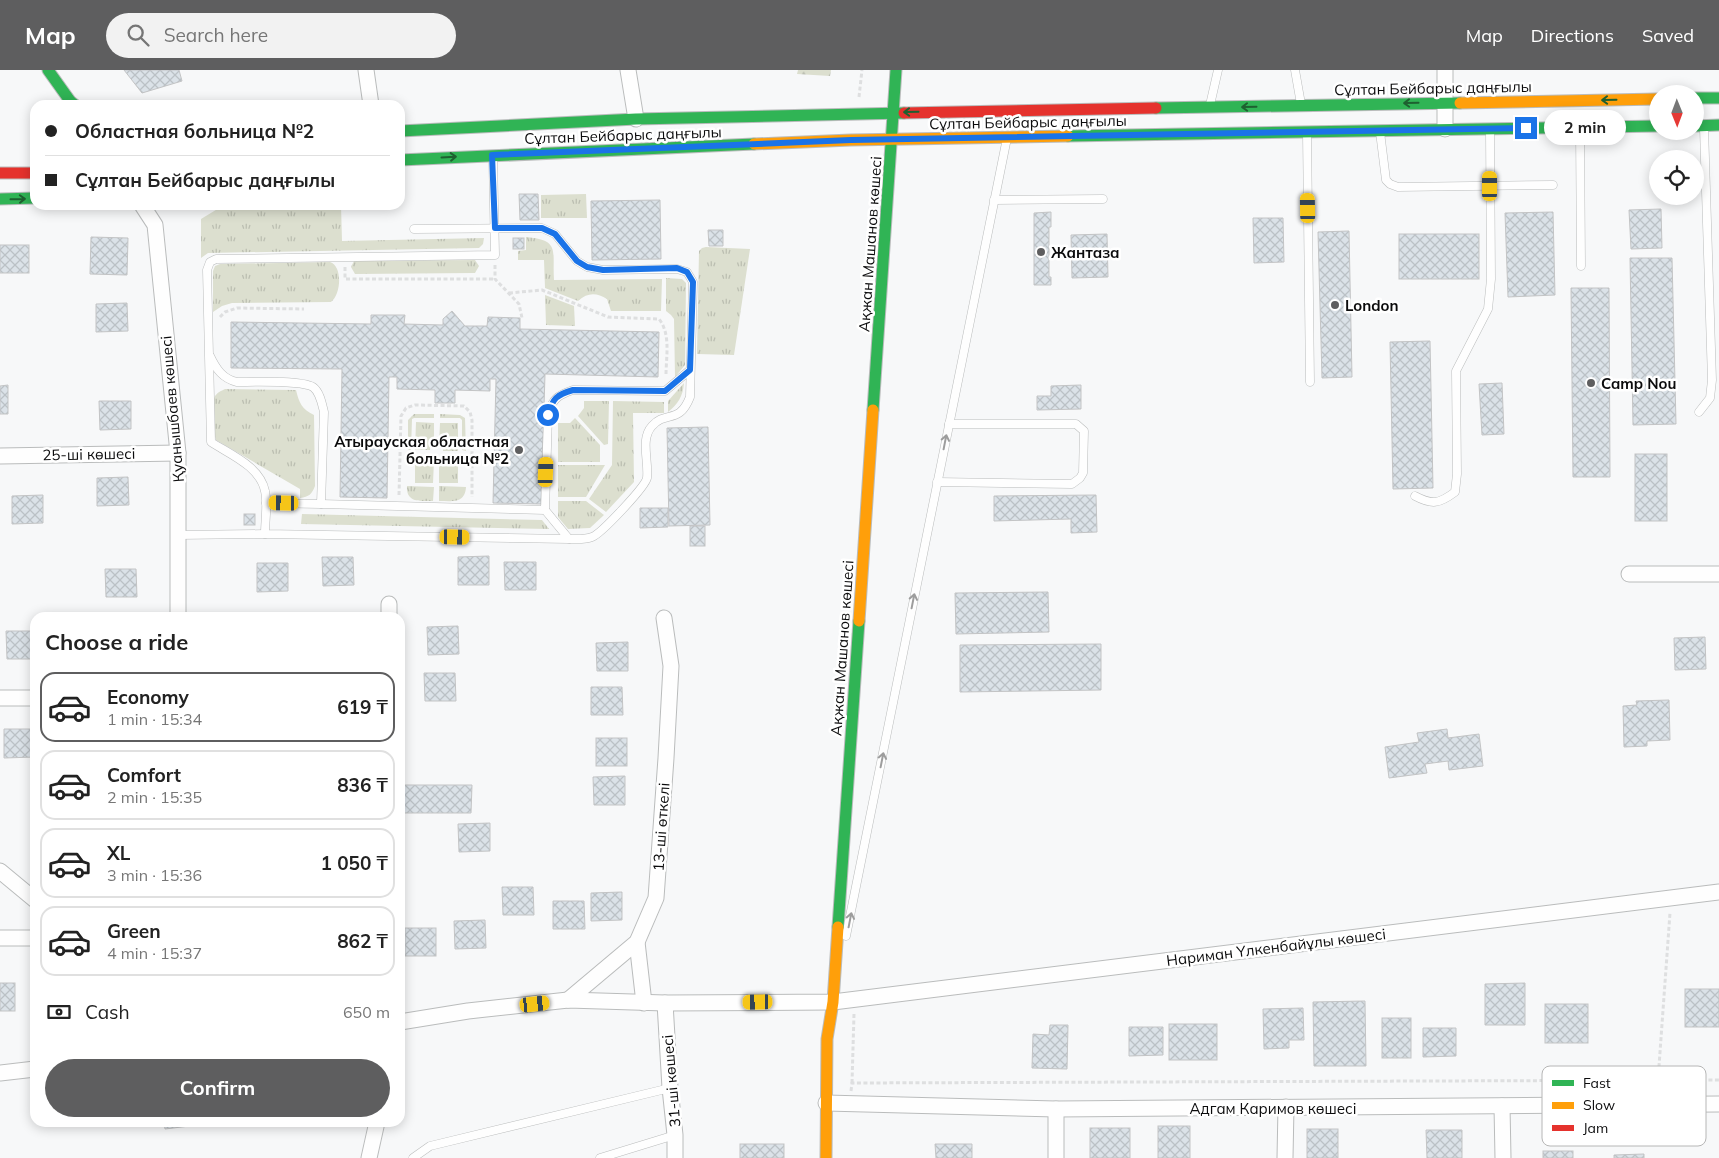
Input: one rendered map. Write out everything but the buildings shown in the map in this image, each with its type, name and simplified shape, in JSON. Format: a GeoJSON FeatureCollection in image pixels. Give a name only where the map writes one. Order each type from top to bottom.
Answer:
{"type":"FeatureCollection","features":[{"type":"Feature","properties":{"kind":"main road"},"geometry":{"type":"LineString","coordinates":[[48,70],[70,100]]}},
{"type":"Feature","properties":{"kind":"main road","name":"Ақжан Машанов көшесі"},"geometry":{"type":"LineString","coordinates":[[826,1158],[827,1039],[833,1002],[896,70]]}},
{"type":"Feature","properties":{"kind":"main road"},"geometry":{"type":"LineString","coordinates":[[1704,98],[1719,98]]}},
{"type":"Feature","properties":{"kind":"main road","name":"Сұлтан Бейбарыс даңғылы"},"geometry":{"type":"LineString","coordinates":[[405,160],[892,140],[1006,138],[1302,106],[1649,99]]}},
{"type":"Feature","properties":{"kind":"main road","name":"Сұлтан Бейбарыс даңғылы"},"geometry":{"type":"LineString","coordinates":[[405,131],[636,119],[892,113],[1200,118],[1307,131],[1649,126]]}},
{"type":"Feature","properties":{"kind":"main road"},"geometry":{"type":"LineString","coordinates":[[1704,126],[1719,125]]}},
{"type":"Feature","properties":{"kind":"main road"},"geometry":{"type":"LineString","coordinates":[[0,173],[30,173]]}},
{"type":"Feature","properties":{"kind":"main road"},"geometry":{"type":"LineString","coordinates":[[0,199],[30,198]]}},
{"type":"Feature","properties":{"kind":"street"},"geometry":{"type":"LineString","coordinates":[[366,70],[370,100]]}},
{"type":"Feature","properties":{"kind":"street"},"geometry":{"type":"LineString","coordinates":[[628,70],[636,119]]}},
{"type":"Feature","properties":{"kind":"street"},"geometry":{"type":"LineString","coordinates":[[1445,70],[1445,129]]}},
{"type":"Feature","properties":{"kind":"street","name":"Қуанышбаев көшесі"},"geometry":{"type":"LineString","coordinates":[[145,210],[155,225],[178,453],[178,612]]}},
{"type":"Feature","properties":{"kind":"street","name":"25-ші көшесі"},"geometry":{"type":"LineString","coordinates":[[0,456],[178,453]]}},
{"type":"Feature","properties":{"kind":"street"},"geometry":{"type":"LineString","coordinates":[[1629,574],[1719,574]]}},
{"type":"Feature","properties":{"kind":"street","name":"13-ші өткелі"},"geometry":{"type":"LineString","coordinates":[[568,1000],[637,942],[656,898],[671,666],[664,618]]}},
{"type":"Feature","properties":{"kind":"street"},"geometry":{"type":"LineString","coordinates":[[0,698],[30,698]]}},
{"type":"Feature","properties":{"kind":"street"},"geometry":{"type":"LineString","coordinates":[[0,871],[30,896]]}},
{"type":"Feature","properties":{"kind":"street","name":"Нариман Үлкенбайұлы көшесі"},"geometry":{"type":"LineString","coordinates":[[405,1021],[468,1010],[568,1000],[644,1003],[833,1002],[1719,892]]}},
{"type":"Feature","properties":{"kind":"street"},"geometry":{"type":"LineString","coordinates":[[0,938],[30,938]]}},
{"type":"Feature","properties":{"kind":"street"},"geometry":{"type":"LineString","coordinates":[[637,942],[644,1003]]}},
{"type":"Feature","properties":{"kind":"street","name":"31-ші көшесі"},"geometry":{"type":"LineString","coordinates":[[665,1003],[675,1158]]}},
{"type":"Feature","properties":{"kind":"street"},"geometry":{"type":"LineString","coordinates":[[0,1074],[30,1070]]}},
{"type":"Feature","properties":{"kind":"street","name":"Адгам Каримов көшесі"},"geometry":{"type":"LineString","coordinates":[[826,1103],[1056,1109],[1542,1106]]}},
{"type":"Feature","properties":{"kind":"street","name":"Адгам Каримов көшесі"},"geometry":{"type":"LineString","coordinates":[[1706,1104],[1719,1104]]}},
{"type":"Feature","properties":{"kind":"street"},"geometry":{"type":"LineString","coordinates":[[1502,1106],[1502,1158]]}},
{"type":"Feature","properties":{"kind":"street"},"geometry":{"type":"LineString","coordinates":[[1285,1158],[1286,1108]]}},
{"type":"Feature","properties":{"kind":"street"},"geometry":{"type":"LineString","coordinates":[[1056,1109],[1056,1158]]}},
{"type":"Feature","properties":{"kind":"street"},"geometry":{"type":"LineString","coordinates":[[369,1158],[376,1127]]}},
{"type":"Feature","properties":{"kind":"lane"},"geometry":{"type":"LineString","coordinates":[[1200,118],[1218,70]]}},
{"type":"Feature","properties":{"kind":"lane"},"geometry":{"type":"LineString","coordinates":[[1295,70],[1302,106]]}},
{"type":"Feature","properties":{"kind":"lane"},"geometry":{"type":"LineString","coordinates":[[1580,127],[1581,266]]}},
{"type":"Feature","properties":{"kind":"lane"},"geometry":{"type":"LineString","coordinates":[[1415,496],[1427,502],[1443,501],[1455,492],[1457,474],[1456,371],[1488,309],[1491,280],[1490,129]]}},
{"type":"Feature","properties":{"kind":"lane"},"geometry":{"type":"LineString","coordinates":[[1380,130],[1386,180],[1398,187],[1553,185]]}},
{"type":"Feature","properties":{"kind":"lane"},"geometry":{"type":"LineString","coordinates":[[1307,131],[1310,382]]}},
{"type":"Feature","properties":{"kind":"lane"},"geometry":{"type":"LineString","coordinates":[[833,1002],[1006,138]]}},
{"type":"Feature","properties":{"kind":"lane"},"geometry":{"type":"LineString","coordinates":[[1698,412],[1710,398],[1712,380],[1700,140]]}},
{"type":"Feature","properties":{"kind":"lane"},"geometry":{"type":"LineString","coordinates":[[265,534],[265,490],[259,477],[249,466],[210,442],[207,270],[210,262],[216,259],[495,255],[492,155]]}},
{"type":"Feature","properties":{"kind":"lane"},"geometry":{"type":"LineString","coordinates":[[994,200],[1103,199]]}},
{"type":"Feature","properties":{"kind":"lane"},"geometry":{"type":"LineString","coordinates":[[178,535],[265,534],[569,539],[592,537],[601,531],[641,490],[647,480],[646,437],[652,426],[661,419],[675,416],[685,408],[690,396],[693,282],[687,272],[677,268],[603,270],[587,267],[577,261],[555,234],[542,228],[414,229]]}},
{"type":"Feature","properties":{"kind":"lane"},"geometry":{"type":"LineString","coordinates":[[209,355],[228,380],[237,382],[302,384],[314,387],[324,412],[321,504]]}},
{"type":"Feature","properties":{"kind":"lane"},"geometry":{"type":"LineString","coordinates":[[569,539],[545,510],[548,415],[551,403],[558,394],[573,390],[665,391],[690,370]]}},
{"type":"Feature","properties":{"kind":"lane"},"geometry":{"type":"LineString","coordinates":[[937,482],[1072,484],[1083,473],[1084,431],[1076,424],[949,424]]}},
{"type":"Feature","properties":{"kind":"lane"},"geometry":{"type":"LineString","coordinates":[[266,503],[545,510]]}},
{"type":"Feature","properties":{"kind":"lane"},"geometry":{"type":"LineString","coordinates":[[413,1158],[430,1146],[670,1088]]}},
{"type":"Feature","properties":{"kind":"lane"},"geometry":{"type":"LineString","coordinates":[[600,1158],[675,1135]]}},
{"type":"Feature","properties":{"kind":"path"},"geometry":{"type":"LineString","coordinates":[[858,114],[862,70]]}},
{"type":"Feature","properties":{"kind":"path"},"geometry":{"type":"LineString","coordinates":[[495,255],[495,279]]}},
{"type":"Feature","properties":{"kind":"path"},"geometry":{"type":"LineString","coordinates":[[344,257],[345,279],[495,279],[509,292],[518,304],[522,318]]}},
{"type":"Feature","properties":{"kind":"path"},"geometry":{"type":"LineString","coordinates":[[509,292],[542,290],[608,316],[659,319],[665,326],[667,335],[665,391]]}},
{"type":"Feature","properties":{"kind":"path"},"geometry":{"type":"LineString","coordinates":[[208,336],[215,322],[225,312],[237,308],[304,309]]}},
{"type":"Feature","properties":{"kind":"path"},"geometry":{"type":"LineString","coordinates":[[399,506],[401,416],[406,408],[415,405],[464,406],[470,412],[472,420],[472,508]]}},
{"type":"Feature","properties":{"kind":"path"},"geometry":{"type":"LineString","coordinates":[[1659,1066],[1671,898]]}},
{"type":"Feature","properties":{"kind":"path"},"geometry":{"type":"LineString","coordinates":[[850,1104],[855,999]]}},
{"type":"Feature","properties":{"kind":"path"},"geometry":{"type":"LineString","coordinates":[[852,1083],[1542,1080]]}},
{"type":"Feature","properties":{"kind":"path"},"geometry":{"type":"LineString","coordinates":[[1706,1080],[1719,1080]]}},
{"type":"Feature","properties":{"kind":"green space"},"geometry":{"type":"Polygon","coordinates":[[[798,70],[831,70],[830,76],[797,74],[798,70]]]}},
{"type":"Feature","properties":{"kind":"green space"},"geometry":{"type":"Polygon","coordinates":[[[586,194],[587,218],[541,218],[541,195],[586,194]]]}},
{"type":"Feature","properties":{"kind":"green space"},"geometry":{"type":"Polygon","coordinates":[[[216,210],[341,210],[342,241],[484,238],[483,244],[479,248],[208,253],[201,258],[201,219],[216,210]]]}},
{"type":"Feature","properties":{"kind":"green space"},"geometry":{"type":"Polygon","coordinates":[[[526,237],[550,244],[553,254],[554,280],[662,279],[661,311],[611,311],[607,299],[600,296],[592,294],[578,301],[545,288],[544,260],[518,260],[518,251],[526,250],[526,237]]]}},
{"type":"Feature","properties":{"kind":"green space"},"geometry":{"type":"Polygon","coordinates":[[[706,247],[750,249],[734,355],[697,354],[699,251],[706,247]]]}},
{"type":"Feature","properties":{"kind":"green space"},"geometry":{"type":"Polygon","coordinates":[[[475,260],[479,266],[475,273],[355,274],[351,267],[354,261],[475,260]]]}},
{"type":"Feature","properties":{"kind":"green space"},"geometry":{"type":"Polygon","coordinates":[[[330,262],[337,269],[339,275],[339,287],[331,302],[232,303],[222,306],[213,312],[213,271],[215,266],[220,264],[330,262]]]}},
{"type":"Feature","properties":{"kind":"green space"},"geometry":{"type":"Polygon","coordinates":[[[666,278],[682,279],[686,283],[685,365],[675,377],[674,319],[666,311],[666,278]]]}},
{"type":"Feature","properties":{"kind":"green space"},"geometry":{"type":"Polygon","coordinates":[[[545,295],[574,306],[575,326],[546,325],[545,295]]]}},
{"type":"Feature","properties":{"kind":"green space"},"geometry":{"type":"Polygon","coordinates":[[[684,383],[679,399],[668,412],[668,401],[684,383]]]}},
{"type":"Feature","properties":{"kind":"green space"},"geometry":{"type":"Polygon","coordinates":[[[225,389],[296,390],[302,405],[314,415],[315,486],[310,495],[300,498],[300,489],[216,440],[213,405],[215,396],[225,389]]]}},
{"type":"Feature","properties":{"kind":"green space"},"geometry":{"type":"Polygon","coordinates":[[[584,401],[609,401],[608,444],[604,445],[578,416],[584,408],[584,401]]]}},
{"type":"Feature","properties":{"kind":"green space"},"geometry":{"type":"Polygon","coordinates":[[[613,401],[664,402],[664,413],[633,413],[634,482],[606,512],[589,499],[612,465],[613,401]]]}},
{"type":"Feature","properties":{"kind":"green space"},"geometry":{"type":"Polygon","coordinates":[[[414,414],[434,414],[434,418],[412,419],[411,450],[408,450],[408,420],[414,414]]]}},
{"type":"Feature","properties":{"kind":"green space"},"geometry":{"type":"Polygon","coordinates":[[[440,414],[460,415],[465,418],[466,451],[462,450],[462,420],[460,418],[440,418],[440,414]]]}},
{"type":"Feature","properties":{"kind":"green space"},"geometry":{"type":"Polygon","coordinates":[[[575,418],[600,445],[600,462],[558,462],[558,423],[570,423],[575,418]]]}},
{"type":"Feature","properties":{"kind":"green space"},"geometry":{"type":"Polygon","coordinates":[[[416,422],[434,423],[434,445],[430,445],[430,450],[415,450],[416,422]]]}},
{"type":"Feature","properties":{"kind":"green space"},"geometry":{"type":"Polygon","coordinates":[[[440,423],[458,423],[458,451],[443,451],[443,445],[439,445],[440,423]]]}},
{"type":"Feature","properties":{"kind":"green space"},"geometry":{"type":"Polygon","coordinates":[[[415,455],[430,455],[430,460],[434,461],[433,483],[415,483],[415,455]]]}},
{"type":"Feature","properties":{"kind":"green space"},"geometry":{"type":"Polygon","coordinates":[[[443,455],[458,456],[458,483],[439,483],[439,461],[443,461],[443,455]]]}},
{"type":"Feature","properties":{"kind":"green space"},"geometry":{"type":"Polygon","coordinates":[[[558,465],[605,465],[586,497],[558,497],[558,465]]]}},
{"type":"Feature","properties":{"kind":"green space"},"geometry":{"type":"Polygon","coordinates":[[[407,486],[434,487],[433,501],[419,501],[411,498],[407,492],[407,486]]]}},
{"type":"Feature","properties":{"kind":"green space"},"geometry":{"type":"Polygon","coordinates":[[[439,486],[466,487],[460,499],[439,501],[439,486]]]}},
{"type":"Feature","properties":{"kind":"green space"},"geometry":{"type":"Polygon","coordinates":[[[558,501],[586,501],[604,515],[590,528],[568,529],[558,517],[558,501]]]}},
{"type":"Feature","properties":{"kind":"green space"},"geometry":{"type":"Polygon","coordinates":[[[302,514],[542,520],[549,529],[301,524],[302,514]]]}},
{"type":"Feature","properties":{"kind":"traffic: fast"},"geometry":{"type":"LineString","coordinates":[[48,70],[69,100]]}},
{"type":"Feature","properties":{"kind":"traffic: fast"},"geometry":{"type":"LineString","coordinates":[[873,410],[896,70]]}},
{"type":"Feature","properties":{"kind":"traffic: fast"},"geometry":{"type":"LineString","coordinates":[[1704,98],[1719,98]]}},
{"type":"Feature","properties":{"kind":"traffic: fast"},"geometry":{"type":"LineString","coordinates":[[1156,108],[1460,103]]}},
{"type":"Feature","properties":{"kind":"traffic: fast"},"geometry":{"type":"LineString","coordinates":[[405,131],[636,119],[904,113]]}},
{"type":"Feature","properties":{"kind":"traffic: fast"},"geometry":{"type":"LineString","coordinates":[[1704,126],[1719,125]]}},
{"type":"Feature","properties":{"kind":"traffic: fast"},"geometry":{"type":"LineString","coordinates":[[1068,136],[1649,126]]}},
{"type":"Feature","properties":{"kind":"traffic: fast"},"geometry":{"type":"LineString","coordinates":[[405,160],[754,144]]}},
{"type":"Feature","properties":{"kind":"traffic: fast"},"geometry":{"type":"LineString","coordinates":[[0,199],[30,198]]}},
{"type":"Feature","properties":{"kind":"traffic: fast"},"geometry":{"type":"LineString","coordinates":[[838,927],[859,621]]}},
{"type":"Feature","properties":{"kind":"traffic: slow"},"geometry":{"type":"LineString","coordinates":[[1460,103],[1649,99]]}},
{"type":"Feature","properties":{"kind":"traffic: slow"},"geometry":{"type":"LineString","coordinates":[[754,144],[851,140],[1068,136]]}},
{"type":"Feature","properties":{"kind":"traffic: slow"},"geometry":{"type":"LineString","coordinates":[[859,621],[873,410]]}},
{"type":"Feature","properties":{"kind":"traffic: slow"},"geometry":{"type":"LineString","coordinates":[[826,1158],[827,1039],[833,1002],[838,927]]}},
{"type":"Feature","properties":{"kind":"traffic: jam"},"geometry":{"type":"LineString","coordinates":[[904,113],[1156,108]]}},
{"type":"Feature","properties":{"kind":"traffic: jam"},"geometry":{"type":"LineString","coordinates":[[0,173],[30,173]]}},
{"type":"Feature","properties":{"kind":"place","name":"Жантаза"},"geometry":{"type":"Point","coordinates":[1041,252]}},
{"type":"Feature","properties":{"kind":"place","name":"London"},"geometry":{"type":"Point","coordinates":[1335,305]}},
{"type":"Feature","properties":{"kind":"place","name":"Camp Nou"},"geometry":{"type":"Point","coordinates":[1591,383]}},
{"type":"Feature","properties":{"kind":"place","name":"Атырауская областная больница №2"},"geometry":{"type":"Point","coordinates":[519,450]}},
{"type":"Feature","properties":{"kind":"route"},"geometry":{"type":"LineString","coordinates":[[548,415],[551,403],[558,394],[573,390],[665,391],[690,370],[693,282],[687,272],[677,268],[603,270],[587,267],[577,261],[555,234],[542,228],[495,228],[492,155],[851,140],[1526,128]]}}]}
